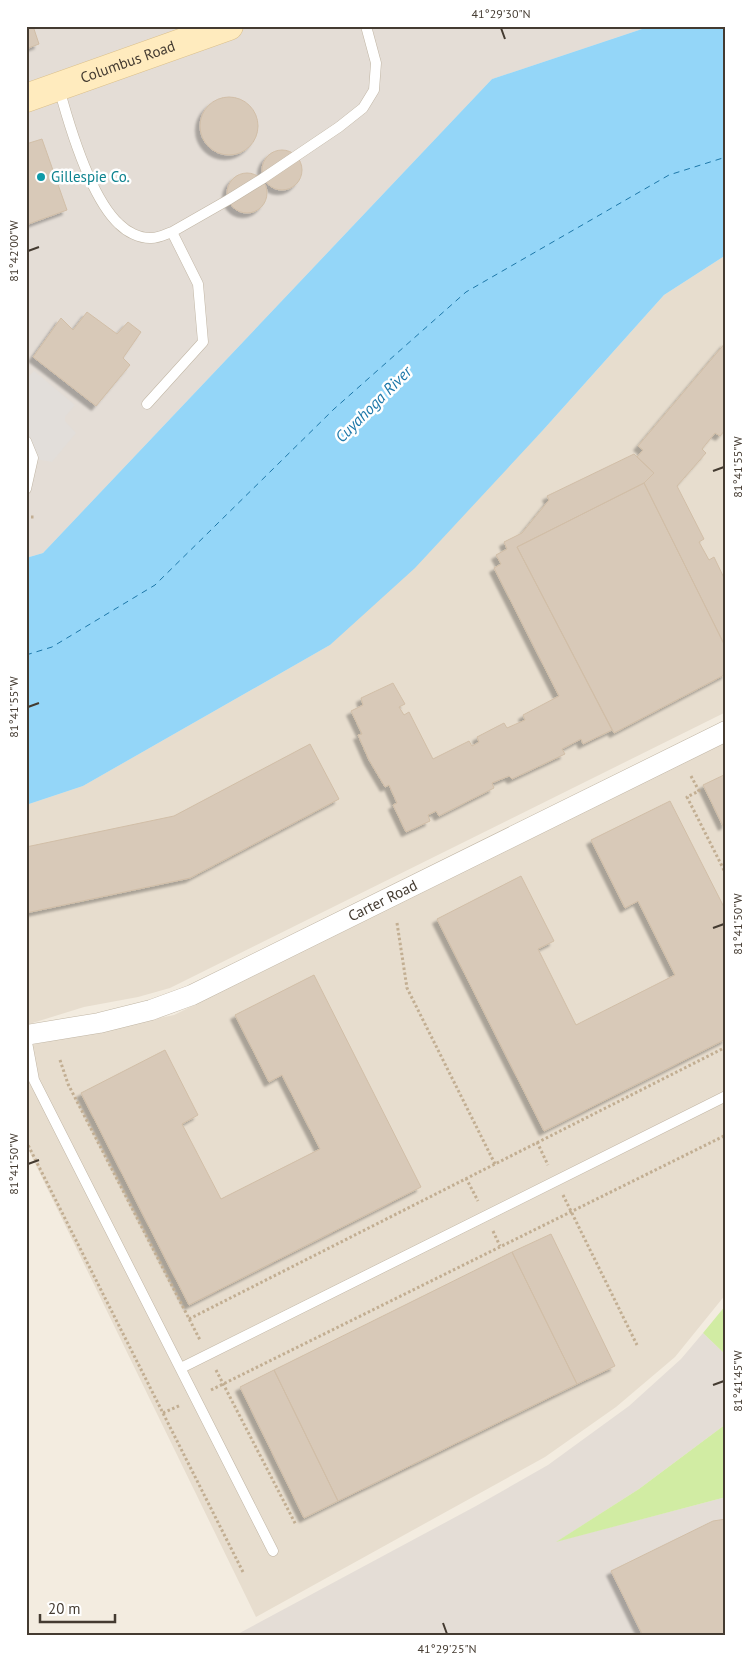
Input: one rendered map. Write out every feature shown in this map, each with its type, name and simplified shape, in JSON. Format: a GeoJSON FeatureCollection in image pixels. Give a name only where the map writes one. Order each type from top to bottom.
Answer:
{"type":"FeatureCollection","features":[{"type":"Feature","properties":{"kind":"street","name":"Columbus Road"},"geometry":{"type":"LineString","coordinates":[[26,98],[229,26]]}},
{"type":"Feature","properties":{"kind":"street","name":"Carter Road"},"geometry":{"type":"LineString","coordinates":[[26,1036],[99,1023],[142,1012],[192,994],[726,730]]}},
{"type":"Feature","properties":{"kind":"lane"},"geometry":{"type":"LineString","coordinates":[[59,86],[67,118],[89,174],[104,204],[119,224],[136,235],[152,239],[172,232],[241,192],[364,108],[374,90],[376,63],[366,26]]}},
{"type":"Feature","properties":{"kind":"lane"},"geometry":{"type":"LineString","coordinates":[[148,404],[203,342],[198,284],[172,232]]}},
{"type":"Feature","properties":{"kind":"lane"},"geometry":{"type":"LineString","coordinates":[[26,441],[33,458],[26,489]]}},
{"type":"Feature","properties":{"kind":"lane"},"geometry":{"type":"LineString","coordinates":[[26,1036],[34,1080],[274,1551]]}},
{"type":"Feature","properties":{"kind":"lane"},"geometry":{"type":"LineString","coordinates":[[180,1368],[726,1096]]}},
{"type":"Feature","properties":{"kind":"path"},"geometry":{"type":"LineString","coordinates":[[26,517],[35,517]]}},
{"type":"Feature","properties":{"kind":"path"},"geometry":{"type":"LineString","coordinates":[[691,776],[699,791],[687,797],[726,874]]}},
{"type":"Feature","properties":{"kind":"path"},"geometry":{"type":"LineString","coordinates":[[397,923],[407,988],[495,1164]]}},
{"type":"Feature","properties":{"kind":"path"},"geometry":{"type":"LineString","coordinates":[[189,1319],[726,1047]]}},
{"type":"Feature","properties":{"kind":"path"},"geometry":{"type":"LineString","coordinates":[[60,1060],[68,1084],[296,1525]]}},
{"type":"Feature","properties":{"kind":"path"},"geometry":{"type":"LineString","coordinates":[[164,1413],[726,1135]]}},
{"type":"Feature","properties":{"kind":"path"},"geometry":{"type":"LineString","coordinates":[[26,1141],[244,1574]]}},
{"type":"Feature","properties":{"kind":"path"},"geometry":{"type":"LineString","coordinates":[[537,1142],[637,1345]]}},
{"type":"Feature","properties":{"kind":"shaded area"},"geometry":{"type":"Polygon","coordinates":[[[26,26],[651,26],[492,79],[43,553],[26,558],[26,26]]]}},
{"type":"Feature","properties":{"kind":"shaded area"},"geometry":{"type":"Polygon","coordinates":[[[726,255],[726,712],[170,988],[138,997],[84,1007],[26,1025],[26,805],[83,786],[330,645],[544,429],[664,295],[726,255]]]}},
{"type":"Feature","properties":{"kind":"shaded area"},"geometry":{"type":"Polygon","coordinates":[[[26,368],[29,376],[34,371],[75,405],[65,417],[65,421],[76,433],[52,462],[26,457],[26,368]]]}},
{"type":"Feature","properties":{"kind":"shaded area"},"geometry":{"type":"Polygon","coordinates":[[[726,742],[726,1294],[675,1357],[616,1407],[545,1457],[256,1617],[26,1145],[26,1046],[174,1015],[726,742]]]}},
{"type":"Feature","properties":{"kind":"shaded area"},"geometry":{"type":"Polygon","coordinates":[[[703,1333],[726,1355],[726,1424],[639,1489],[558,1541],[726,1497],[726,1636],[234,1636],[476,1506],[548,1465],[629,1406],[681,1359],[703,1333]]]}},
{"type":"Feature","properties":{"kind":"green space"},"geometry":{"type":"Polygon","coordinates":[[[726,1305],[726,1355],[703,1333],[726,1305]]]}},
{"type":"Feature","properties":{"kind":"green space"},"geometry":{"type":"Polygon","coordinates":[[[726,1424],[726,1497],[556,1542],[639,1489],[726,1424]]]}},
{"type":"Feature","properties":{"kind":"water","name":"Cuyahoga River"},"geometry":{"type":"Polygon","coordinates":[[[651,26],[726,26],[726,255],[664,295],[544,429],[415,568],[330,645],[83,786],[26,805],[26,558],[43,553],[492,79],[651,26]]]}},
{"type":"Feature","properties":{"kind":"building"},"geometry":{"type":"Polygon","coordinates":[[[26,26],[33,26],[39,44],[26,49],[26,26]]]}},
{"type":"Feature","properties":{"kind":"building"},"geometry":{"type":"Polygon","coordinates":[[[223,97],[235,97],[250,105],[258,120],[258,132],[250,147],[235,155],[223,155],[208,147],[200,132],[200,120],[208,105],[223,97]]]}},
{"type":"Feature","properties":{"kind":"building","name":"Gillespie Co."},"geometry":{"type":"Polygon","coordinates":[[[42,139],[67,210],[26,225],[26,144],[42,139]]]}},
{"type":"Feature","properties":{"kind":"building"},"geometry":{"type":"Polygon","coordinates":[[[286,150],[293,153],[299,159],[302,170],[301,178],[293,187],[286,190],[278,190],[271,187],[263,178],[262,166],[265,159],[274,151],[286,150]]]}},
{"type":"Feature","properties":{"kind":"building"},"geometry":{"type":"Polygon","coordinates":[[[251,173],[258,176],[264,182],[267,193],[266,201],[258,210],[251,213],[243,213],[236,210],[228,201],[227,189],[230,182],[239,174],[251,173]]]}},
{"type":"Feature","properties":{"kind":"building"},"geometry":{"type":"Polygon","coordinates":[[[87,312],[117,334],[128,322],[141,332],[123,358],[130,365],[96,406],[33,357],[61,318],[73,330],[87,312]]]}},
{"type":"Feature","properties":{"kind":"building"},"geometry":{"type":"Polygon","coordinates":[[[726,342],[726,429],[720,436],[715,433],[702,449],[706,453],[677,486],[704,539],[699,542],[709,560],[714,557],[726,582],[726,648],[644,483],[654,473],[637,457],[643,450],[638,446],[726,342]]]}},
{"type":"Feature","properties":{"kind":"building"},"geometry":{"type":"Polygon","coordinates":[[[634,454],[654,473],[644,483],[517,547],[612,730],[583,744],[581,739],[562,749],[565,754],[512,779],[509,776],[492,783],[494,788],[439,816],[436,811],[428,815],[430,821],[406,832],[393,805],[397,803],[389,785],[385,787],[369,760],[358,735],[362,734],[351,711],[363,705],[361,698],[393,683],[405,704],[399,707],[404,715],[409,712],[433,759],[469,741],[472,746],[479,742],[477,737],[504,723],[507,728],[525,720],[523,715],[559,696],[494,568],[501,564],[496,555],[507,549],[504,542],[522,533],[549,500],[547,496],[634,454]]]}},
{"type":"Feature","properties":{"kind":"building"},"geometry":{"type":"Polygon","coordinates":[[[644,483],[726,648],[726,674],[614,733],[517,547],[644,483]]]}},
{"type":"Feature","properties":{"kind":"building"},"geometry":{"type":"Polygon","coordinates":[[[310,744],[339,799],[190,878],[26,913],[26,847],[174,816],[310,744]]]}},
{"type":"Feature","properties":{"kind":"building"},"geometry":{"type":"Polygon","coordinates":[[[726,774],[726,824],[723,826],[703,785],[726,774]]]}},
{"type":"Feature","properties":{"kind":"building"},"geometry":{"type":"Polygon","coordinates":[[[670,801],[726,911],[726,1039],[544,1131],[437,919],[521,876],[554,941],[538,949],[576,1025],[675,975],[638,901],[625,908],[591,840],[670,801]]]}},
{"type":"Feature","properties":{"kind":"building"},"geometry":{"type":"Polygon","coordinates":[[[314,975],[421,1187],[189,1305],[81,1093],[165,1050],[198,1115],[182,1124],[221,1199],[320,1149],[282,1075],[269,1082],[235,1015],[314,975]]]}},
{"type":"Feature","properties":{"kind":"building"},"geometry":{"type":"Polygon","coordinates":[[[551,1234],[615,1366],[577,1384],[512,1252],[551,1234]]]}},
{"type":"Feature","properties":{"kind":"building"},"geometry":{"type":"Polygon","coordinates":[[[512,1252],[577,1384],[338,1501],[274,1370],[512,1252]]]}},
{"type":"Feature","properties":{"kind":"building"},"geometry":{"type":"Polygon","coordinates":[[[274,1370],[338,1501],[304,1518],[240,1387],[274,1370]]]}},
{"type":"Feature","properties":{"kind":"building"},"geometry":{"type":"Polygon","coordinates":[[[726,1519],[726,1636],[643,1636],[611,1571],[713,1521],[726,1519]]]}},
{"type":"Feature","properties":{"kind":"ferry route"},"geometry":{"type":"LineString","coordinates":[[26,655],[52,647],[155,585],[334,409],[466,292],[669,175],[726,157]]}},
{"type":"Feature","properties":{"kind":"place","name":"Gillespie Co."},"geometry":{"type":"Point","coordinates":[41,177]}}]}
